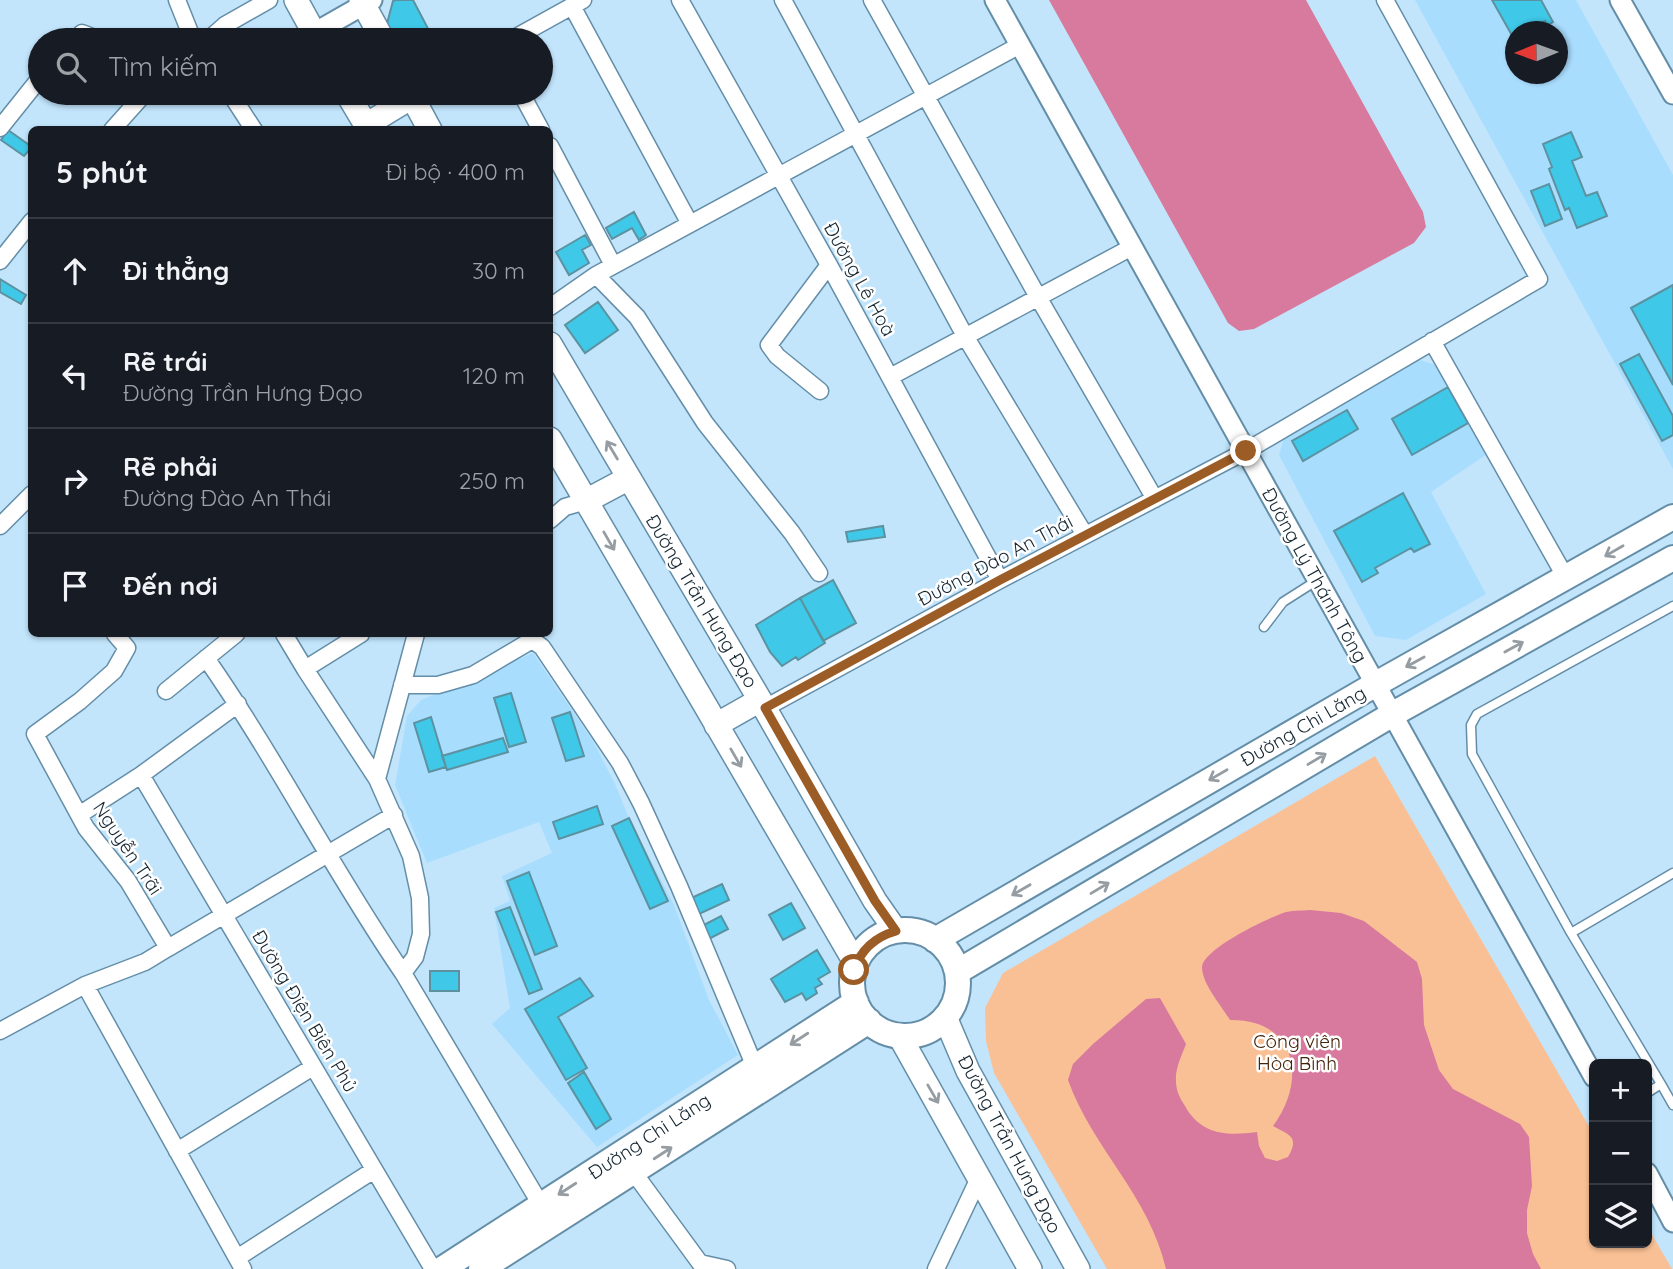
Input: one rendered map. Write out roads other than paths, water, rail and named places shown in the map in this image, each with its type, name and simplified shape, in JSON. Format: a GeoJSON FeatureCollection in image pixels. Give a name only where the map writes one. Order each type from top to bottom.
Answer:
{"type":"FeatureCollection","features":[{"type":"Feature","properties":{"kind":"main road"},"geometry":{"type":"LineString","coordinates":[[297,1],[312,28]]}},
{"type":"Feature","properties":{"kind":"main road"},"geometry":{"type":"LineString","coordinates":[[365,1],[377,28]]}},
{"type":"Feature","properties":{"kind":"main road"},"geometry":{"type":"LineString","coordinates":[[354,105],[367,126]]}},
{"type":"Feature","properties":{"kind":"main road"},"geometry":{"type":"LineString","coordinates":[[369,126],[399,105]]}},
{"type":"Feature","properties":{"kind":"main road"},"geometry":{"type":"LineString","coordinates":[[419,105],[428,126]]}},
{"type":"Feature","properties":{"kind":"main road","name":"Đường Trần Hưng Đạo"},"geometry":{"type":"LineString","coordinates":[[553,349],[875,901],[896,931]]}},
{"type":"Feature","properties":{"kind":"main road"},"geometry":{"type":"LineString","coordinates":[[553,444],[856,964]]}},
{"type":"Feature","properties":{"kind":"main road"},"geometry":{"type":"LineString","coordinates":[[586,501],[629,478]]}},
{"type":"Feature","properties":{"kind":"main road","name":"Đường Chi Lăng"},"geometry":{"type":"LineString","coordinates":[[935,940],[1376,684],[1673,517]]}},
{"type":"Feature","properties":{"kind":"main road","name":"Đường Chi Lăng"},"geometry":{"type":"LineString","coordinates":[[957,972],[1393,714],[1673,558]]}},
{"type":"Feature","properties":{"kind":"main road"},"geometry":{"type":"LineString","coordinates":[[716,726],[762,704]]}},
{"type":"Feature","properties":{"kind":"main road"},"geometry":{"type":"LineString","coordinates":[[896,931],[917,931],[935,940],[949,954],[957,972],[956,996],[945,1017],[924,1032],[899,1035],[883,1031],[862,1011],[853,983],[856,964],[872,942],[896,931]]}},
{"type":"Feature","properties":{"kind":"main road","name":"Đường Chi Lăng"},"geometry":{"type":"LineString","coordinates":[[481,1269],[755,1067],[862,1011]]}},
{"type":"Feature","properties":{"kind":"main road","name":"Đường Chi Lăng"},"geometry":{"type":"LineString","coordinates":[[442,1269],[541,1205],[627,1163],[862,1011]]}},
{"type":"Feature","properties":{"kind":"main road","name":"Đường Trần Hưng Đạo"},"geometry":{"type":"LineString","coordinates":[[945,1017],[968,1071],[1078,1269]]}},
{"type":"Feature","properties":{"kind":"main road"},"geometry":{"type":"LineString","coordinates":[[899,1035],[1030,1269]]}},
{"type":"Feature","properties":{"kind":"street"},"geometry":{"type":"LineString","coordinates":[[177,0],[188,28]]}},
{"type":"Feature","properties":{"kind":"street"},"geometry":{"type":"LineString","coordinates":[[222,28],[270,0]]}},
{"type":"Feature","properties":{"kind":"street","name":"Đường Lê Hoà"},"geometry":{"type":"LineString","coordinates":[[680,0],[829,265],[1000,580]]}},
{"type":"Feature","properties":{"kind":"street"},"geometry":{"type":"LineString","coordinates":[[783,0],[965,336],[1085,535]]}},
{"type":"Feature","properties":{"kind":"street"},"geometry":{"type":"LineString","coordinates":[[872,0],[1038,297],[1155,499]]}},
{"type":"Feature","properties":{"kind":"street","name":"Đường Lý Thánh Tông"},"geometry":{"type":"LineString","coordinates":[[995,0],[1589,1068]]}},
{"type":"Feature","properties":{"kind":"street","name":"Đường Đào An Thái"},"geometry":{"type":"LineString","coordinates":[[762,704],[1246,451],[1539,279],[1384,0]]}},
{"type":"Feature","properties":{"kind":"street"},"geometry":{"type":"LineString","coordinates":[[1620,0],[1673,94]]}},
{"type":"Feature","properties":{"kind":"street"},"geometry":{"type":"LineString","coordinates":[[327,28],[365,1]]}},
{"type":"Feature","properties":{"kind":"street"},"geometry":{"type":"LineString","coordinates":[[533,28],[577,3],[690,224]]}},
{"type":"Feature","properties":{"kind":"street"},"geometry":{"type":"LineString","coordinates":[[553,305],[613,265],[1020,45]]}},
{"type":"Feature","properties":{"kind":"street"},"geometry":{"type":"LineString","coordinates":[[0,128],[28,93]]}},
{"type":"Feature","properties":{"kind":"street"},"geometry":{"type":"LineString","coordinates":[[115,126],[133,105]]}},
{"type":"Feature","properties":{"kind":"street"},"geometry":{"type":"LineString","coordinates":[[238,105],[251,126]]}},
{"type":"Feature","properties":{"kind":"street"},"geometry":{"type":"LineString","coordinates":[[527,105],[539,126]]}},
{"type":"Feature","properties":{"kind":"street"},"geometry":{"type":"LineString","coordinates":[[553,152],[613,265]]}},
{"type":"Feature","properties":{"kind":"street"},"geometry":{"type":"LineString","coordinates":[[0,261],[28,226]]}},
{"type":"Feature","properties":{"kind":"street"},"geometry":{"type":"LineString","coordinates":[[890,377],[1132,247]]}},
{"type":"Feature","properties":{"kind":"street"},"geometry":{"type":"LineString","coordinates":[[820,391],[777,356],[769,345],[829,265]]}},
{"type":"Feature","properties":{"kind":"street"},"geometry":{"type":"LineString","coordinates":[[596,275],[637,317],[705,423],[792,533],[818,573]]}},
{"type":"Feature","properties":{"kind":"street"},"geometry":{"type":"LineString","coordinates":[[1432,341],[1566,578]]}},
{"type":"Feature","properties":{"kind":"street"},"geometry":{"type":"LineString","coordinates":[[0,526],[28,498]]}},
{"type":"Feature","properties":{"kind":"street"},"geometry":{"type":"LineString","coordinates":[[553,517],[565,507],[586,501]]}},
{"type":"Feature","properties":{"kind":"street","name":"Nguyễn Trãi"},"geometry":{"type":"LineString","coordinates":[[118,637],[127,648],[114,671],[80,701],[35,734],[79,815],[128,881],[168,948]]}},
{"type":"Feature","properties":{"kind":"street"},"geometry":{"type":"LineString","coordinates":[[166,691],[232,637]]}},
{"type":"Feature","properties":{"kind":"street"},"geometry":{"type":"LineString","coordinates":[[286,637],[377,779],[411,856],[420,898],[421,934],[415,957],[403,973]]}},
{"type":"Feature","properties":{"kind":"street"},"geometry":{"type":"LineString","coordinates":[[305,670],[356,637]]}},
{"type":"Feature","properties":{"kind":"street"},"geometry":{"type":"LineString","coordinates":[[377,779],[414,637]]}},
{"type":"Feature","properties":{"kind":"street"},"geometry":{"type":"LineString","coordinates":[[402,685],[438,684],[473,675],[532,640],[542,647],[620,763],[641,803],[670,864],[755,1067]]}},
{"type":"Feature","properties":{"kind":"street"},"geometry":{"type":"LineString","coordinates":[[206,658],[403,973],[541,1205]]}},
{"type":"Feature","properties":{"kind":"street"},"geometry":{"type":"LineString","coordinates":[[79,815],[141,775],[237,704]]}},
{"type":"Feature","properties":{"kind":"street","name":"Đường Điện Biên Phủ"},"geometry":{"type":"LineString","coordinates":[[141,775],[433,1269]]}},
{"type":"Feature","properties":{"kind":"street"},"geometry":{"type":"LineString","coordinates":[[0,1031],[85,985],[145,962],[394,815]]}},
{"type":"Feature","properties":{"kind":"street"},"geometry":{"type":"LineString","coordinates":[[85,985],[240,1263],[374,1170]]}},
{"type":"Feature","properties":{"kind":"street"},"geometry":{"type":"LineString","coordinates":[[177,1151],[313,1067]]}},
{"type":"Feature","properties":{"kind":"street"},"geometry":{"type":"LineString","coordinates":[[627,1163],[695,1266],[727,1269]]}},
{"type":"Feature","properties":{"kind":"street"},"geometry":{"type":"LineString","coordinates":[[936,1269],[979,1178]]}},
{"type":"Feature","properties":{"kind":"street"},"geometry":{"type":"LineString","coordinates":[[1652,1182],[1673,1222]]}},
{"type":"Feature","properties":{"kind":"lane"},"geometry":{"type":"LineString","coordinates":[[1264,627],[1283,602],[1318,580]]}},
{"type":"Feature","properties":{"kind":"lane"},"geometry":{"type":"LineString","coordinates":[[1673,606],[1477,715],[1471,725],[1472,754],[1571,933],[1673,1105]]}},
{"type":"Feature","properties":{"kind":"lane"},"geometry":{"type":"LineString","coordinates":[[1571,933],[1673,873]]}},
{"type":"Feature","properties":{"kind":"lane"},"geometry":{"type":"LineString","coordinates":[[1652,1090],[1661,1084]]}},
{"type":"Feature","properties":{"kind":"park label","name":"Công viên Hòa Bình"},"geometry":{"type":"Point","coordinates":[1297,1052]}}]}
